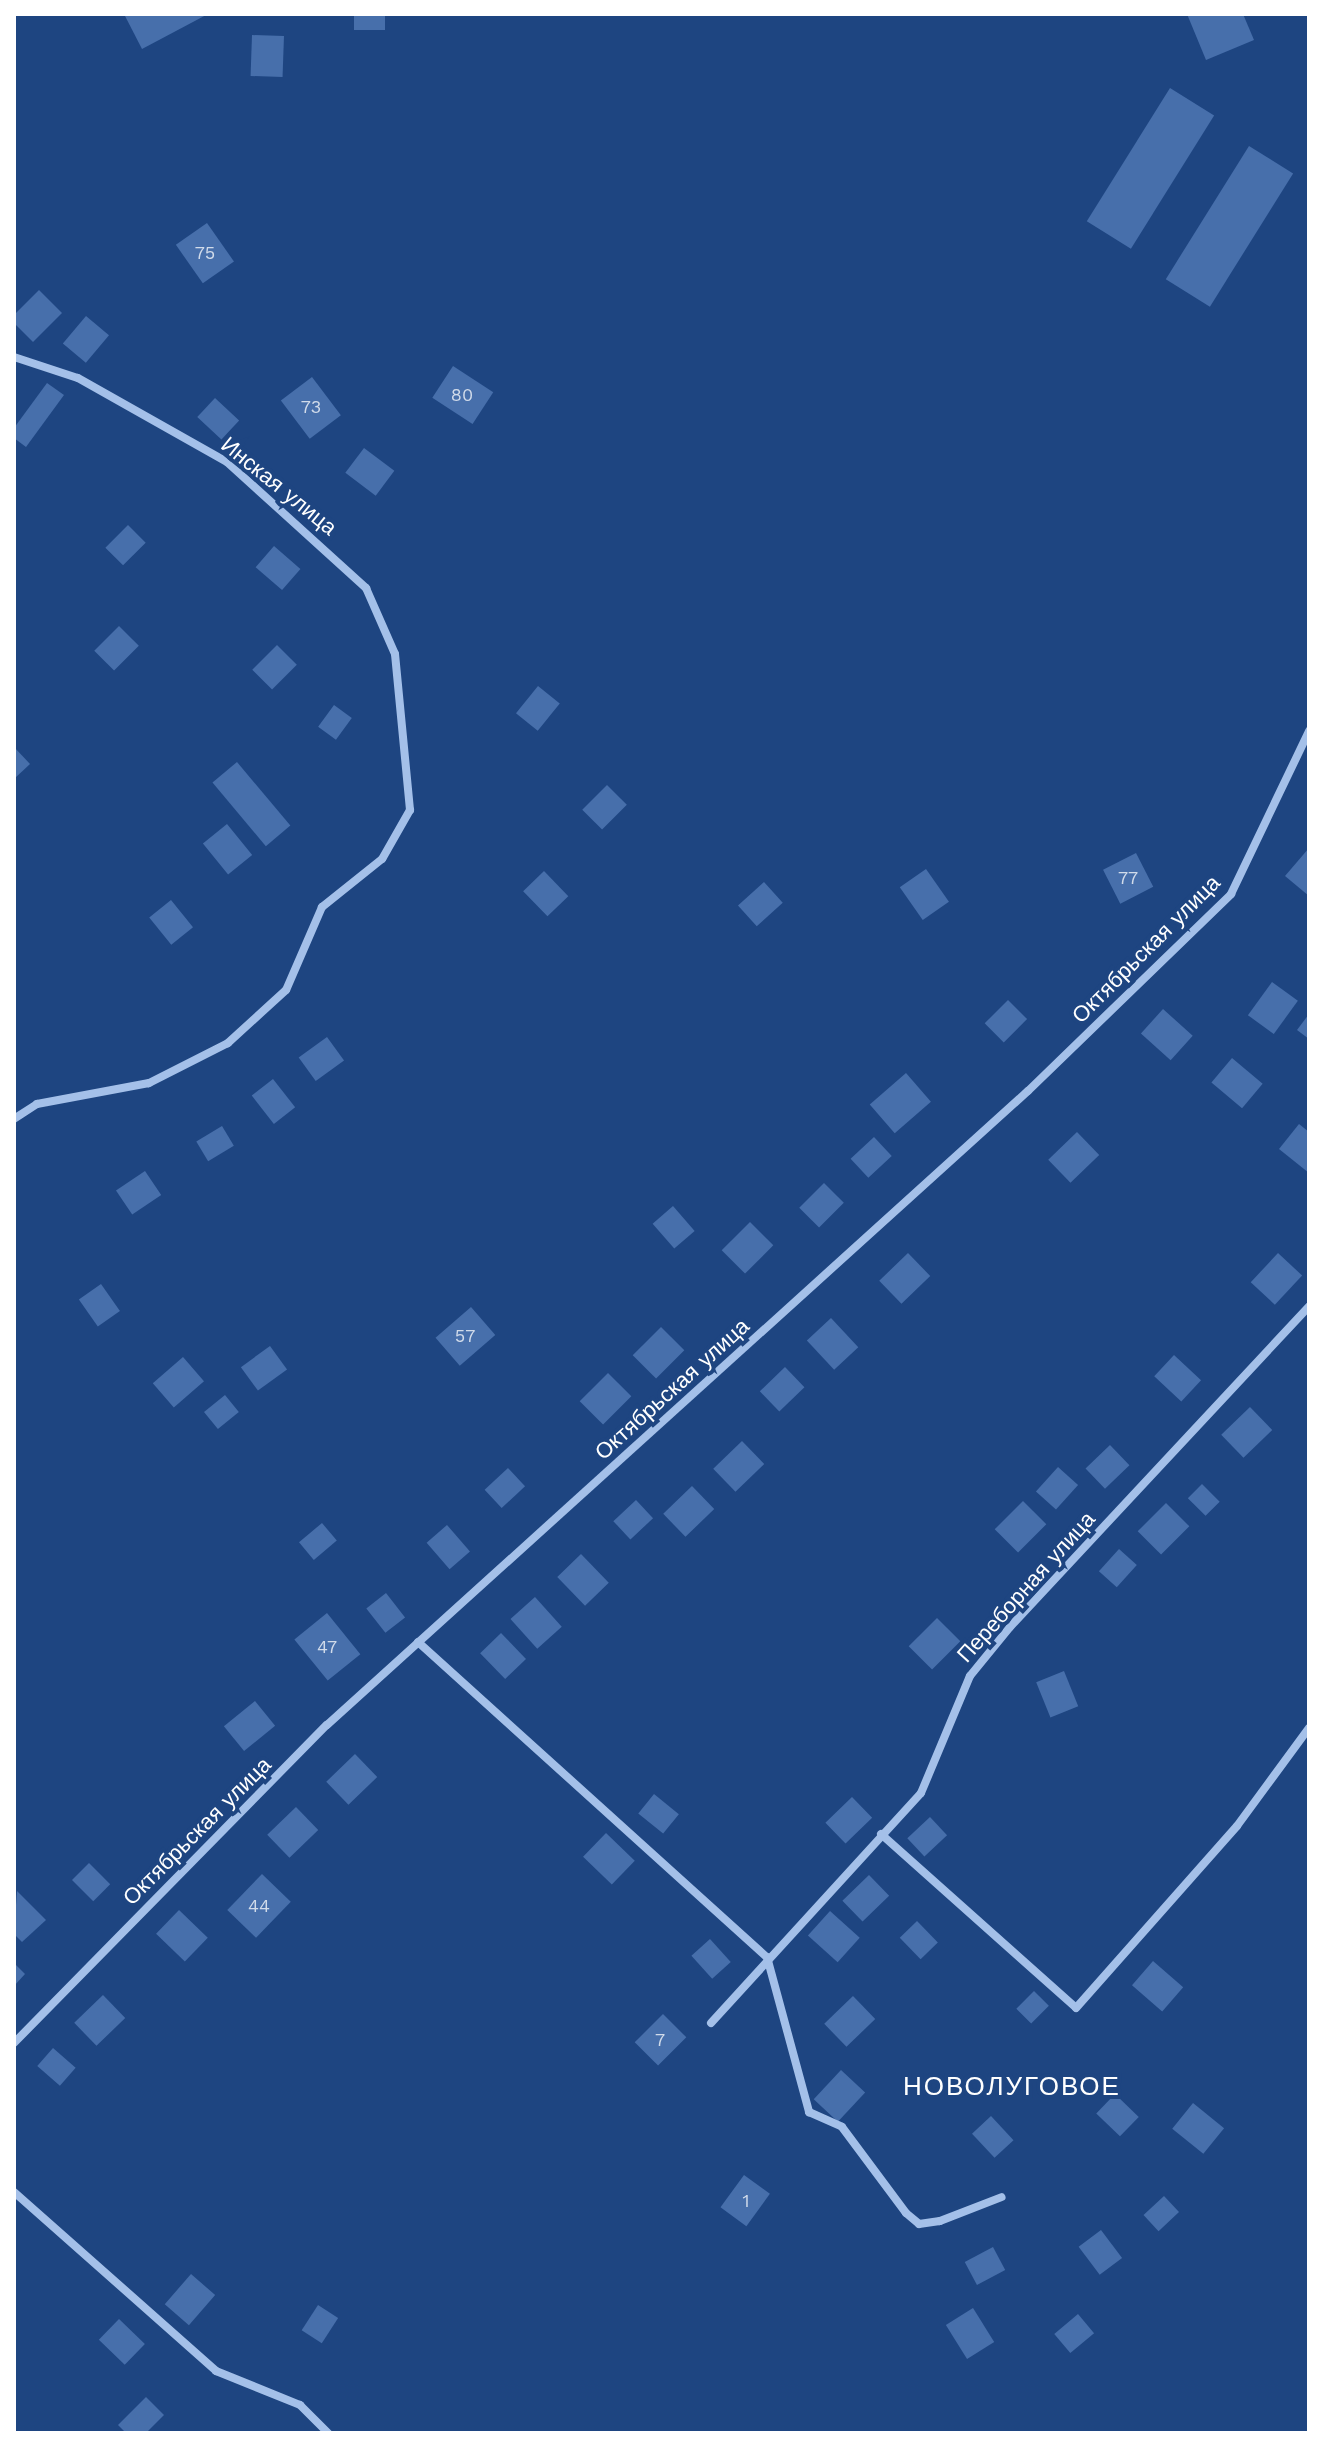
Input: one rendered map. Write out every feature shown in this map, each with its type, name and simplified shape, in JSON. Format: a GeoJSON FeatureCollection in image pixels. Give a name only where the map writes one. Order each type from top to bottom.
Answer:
{"type":"FeatureCollection","features":[{"type":"Feature","properties":{"kind":"street","name":"Инская улица"},"geometry":{"type":"LineString","coordinates":[[14,357],[78,378],[227,462],[339,559],[366,588],[395,654],[406,743],[410,810],[382,859],[322,907],[286,990],[228,1043],[149,1083],[37,1104],[14,1119]]}},
{"type":"Feature","properties":{"kind":"street","name":"Октябрьская улица"},"geometry":{"type":"LineString","coordinates":[[14,2043],[327,1725],[1028,1091],[1231,894],[1309,731]]}},
{"type":"Feature","properties":{"kind":"street","name":"Переборная улица"},"geometry":{"type":"LineString","coordinates":[[711,2023],[767,1957],[921,1793],[970,1676],[980,1663],[1309,1306]]}},
{"type":"Feature","properties":{"kind":"street"},"geometry":{"type":"LineString","coordinates":[[418,1642],[767,1957],[809,2112],[842,2127],[906,2213],[919,2224],[940,2221],[1002,2197]]}},
{"type":"Feature","properties":{"kind":"street"},"geometry":{"type":"LineString","coordinates":[[881,1834],[1076,2008],[1237,1826],[1309,1728]]}},
{"type":"Feature","properties":{"kind":"street"},"geometry":{"type":"LineString","coordinates":[[14,2192],[216,2371],[300,2405],[328,2433]]}},
{"type":"Feature","properties":{"kind":"building"},"geometry":{"type":"Polygon","coordinates":[[[124,14],[208,14],[142,49],[124,14]]]}},
{"type":"Feature","properties":{"kind":"building"},"geometry":{"type":"Polygon","coordinates":[[[354,14],[385,14],[385,30],[354,30],[354,14]]]}},
{"type":"Feature","properties":{"kind":"building"},"geometry":{"type":"Polygon","coordinates":[[[1187,14],[1243,14],[1254,40],[1206,60],[1187,14]]]}},
{"type":"Feature","properties":{"kind":"building"},"geometry":{"type":"Polygon","coordinates":[[[252,35],[284,36],[283,77],[251,76],[252,35]]]}},
{"type":"Feature","properties":{"kind":"building"},"geometry":{"type":"Polygon","coordinates":[[[1170,88],[1214,116],[1131,249],[1087,221],[1170,88]]]}},
{"type":"Feature","properties":{"kind":"building"},"geometry":{"type":"Polygon","coordinates":[[[1249,146],[1293,174],[1210,307],[1166,279],[1249,146]]]}},
{"type":"Feature","properties":{"kind":"building"},"geometry":{"type":"Polygon","coordinates":[[[207,223],[234,262],[203,283],[176,245],[207,223]]]}},
{"type":"Feature","properties":{"kind":"building"},"geometry":{"type":"Polygon","coordinates":[[[39,290],[62,313],[33,342],[14,323],[14,315],[39,290]]]}},
{"type":"Feature","properties":{"kind":"building"},"geometry":{"type":"Polygon","coordinates":[[[86,316],[109,335],[86,363],[63,344],[86,316]]]}},
{"type":"Feature","properties":{"kind":"building"},"geometry":{"type":"Polygon","coordinates":[[[453,366],[493,392],[473,424],[432,398],[453,366]]]}},
{"type":"Feature","properties":{"kind":"building"},"geometry":{"type":"Polygon","coordinates":[[[312,377],[341,415],[310,439],[281,400],[312,377]]]}},
{"type":"Feature","properties":{"kind":"building"},"geometry":{"type":"Polygon","coordinates":[[[47,383],[64,395],[26,447],[14,438],[14,428],[47,383]]]}},
{"type":"Feature","properties":{"kind":"building"},"geometry":{"type":"Polygon","coordinates":[[[215,398],[239,421],[221,440],[197,417],[215,398]]]}},
{"type":"Feature","properties":{"kind":"building"},"geometry":{"type":"Polygon","coordinates":[[[364,448],[394,471],[376,496],[345,473],[364,448]]]}},
{"type":"Feature","properties":{"kind":"building"},"geometry":{"type":"Polygon","coordinates":[[[128,525],[146,543],[123,565],[105,548],[128,525]]]}},
{"type":"Feature","properties":{"kind":"building"},"geometry":{"type":"Polygon","coordinates":[[[274,546],[300,569],[282,590],[256,567],[274,546]]]}},
{"type":"Feature","properties":{"kind":"building"},"geometry":{"type":"Polygon","coordinates":[[[119,626],[139,646],[114,671],[94,651],[119,626]]]}},
{"type":"Feature","properties":{"kind":"building"},"geometry":{"type":"Polygon","coordinates":[[[277,645],[297,665],[272,690],[252,670],[277,645]]]}},
{"type":"Feature","properties":{"kind":"building"},"geometry":{"type":"Polygon","coordinates":[[[538,686],[560,704],[538,731],[516,713],[538,686]]]}},
{"type":"Feature","properties":{"kind":"building"},"geometry":{"type":"Polygon","coordinates":[[[334,705],[352,718],[336,740],[318,727],[334,705]]]}},
{"type":"Feature","properties":{"kind":"building"},"geometry":{"type":"Polygon","coordinates":[[[14,747],[30,764],[14,779],[14,747]]]}},
{"type":"Feature","properties":{"kind":"building"},"geometry":{"type":"Polygon","coordinates":[[[237,762],[290,826],[266,846],[212,783],[237,762]]]}},
{"type":"Feature","properties":{"kind":"building"},"geometry":{"type":"Polygon","coordinates":[[[607,785],[627,805],[602,830],[582,810],[607,785]]]}},
{"type":"Feature","properties":{"kind":"building"},"geometry":{"type":"Polygon","coordinates":[[[227,824],[252,855],[228,875],[203,844],[227,824]]]}},
{"type":"Feature","properties":{"kind":"building"},"geometry":{"type":"Polygon","coordinates":[[[1309,848],[1309,896],[1285,876],[1309,848]]]}},
{"type":"Feature","properties":{"kind":"building"},"geometry":{"type":"Polygon","coordinates":[[[1136,853],[1153,887],[1120,904],[1103,870],[1136,853]]]}},
{"type":"Feature","properties":{"kind":"building"},"geometry":{"type":"Polygon","coordinates":[[[926,869],[949,902],[923,920],[900,887],[926,869]]]}},
{"type":"Feature","properties":{"kind":"building"},"geometry":{"type":"Polygon","coordinates":[[[544,871],[568,896],[547,916],[523,891],[544,871]]]}},
{"type":"Feature","properties":{"kind":"building"},"geometry":{"type":"Polygon","coordinates":[[[764,882],[783,903],[757,926],[738,905],[764,882]]]}},
{"type":"Feature","properties":{"kind":"building"},"geometry":{"type":"Polygon","coordinates":[[[171,900],[193,927],[171,945],[149,918],[171,900]]]}},
{"type":"Feature","properties":{"kind":"building"},"geometry":{"type":"Polygon","coordinates":[[[1272,982],[1298,1001],[1274,1034],[1248,1015],[1272,982]]]}},
{"type":"Feature","properties":{"kind":"building"},"geometry":{"type":"Polygon","coordinates":[[[1008,1000],[1027,1019],[1004,1042],[985,1023],[1008,1000]]]}},
{"type":"Feature","properties":{"kind":"building"},"geometry":{"type":"Polygon","coordinates":[[[1163,1009],[1193,1036],[1171,1060],[1141,1034],[1163,1009]]]}},
{"type":"Feature","properties":{"kind":"building"},"geometry":{"type":"Polygon","coordinates":[[[1309,1014],[1309,1039],[1297,1030],[1309,1014]]]}},
{"type":"Feature","properties":{"kind":"building"},"geometry":{"type":"Polygon","coordinates":[[[327,1037],[344,1060],[316,1081],[299,1058],[327,1037]]]}},
{"type":"Feature","properties":{"kind":"building"},"geometry":{"type":"Polygon","coordinates":[[[1232,1058],[1263,1084],[1242,1108],[1211,1083],[1232,1058]]]}},
{"type":"Feature","properties":{"kind":"building"},"geometry":{"type":"Polygon","coordinates":[[[906,1073],[931,1102],[895,1133],[870,1104],[906,1073]]]}},
{"type":"Feature","properties":{"kind":"building"},"geometry":{"type":"Polygon","coordinates":[[[273,1079],[295,1107],[274,1124],[252,1096],[273,1079]]]}},
{"type":"Feature","properties":{"kind":"building"},"geometry":{"type":"Polygon","coordinates":[[[1299,1124],[1309,1132],[1309,1173],[1279,1149],[1299,1124]]]}},
{"type":"Feature","properties":{"kind":"building"},"geometry":{"type":"Polygon","coordinates":[[[222,1126],[234,1146],[208,1161],[196,1141],[222,1126]]]}},
{"type":"Feature","properties":{"kind":"building"},"geometry":{"type":"Polygon","coordinates":[[[1077,1132],[1099,1155],[1070,1183],[1048,1160],[1077,1132]]]}},
{"type":"Feature","properties":{"kind":"building"},"geometry":{"type":"Polygon","coordinates":[[[874,1137],[892,1156],[868,1178],[851,1159],[874,1137]]]}},
{"type":"Feature","properties":{"kind":"building"},"geometry":{"type":"Polygon","coordinates":[[[145,1171],[161,1195],[132,1215],[116,1191],[145,1171]]]}},
{"type":"Feature","properties":{"kind":"building"},"geometry":{"type":"Polygon","coordinates":[[[824,1183],[844,1203],[819,1228],[799,1208],[824,1183]]]}},
{"type":"Feature","properties":{"kind":"building"},"geometry":{"type":"Polygon","coordinates":[[[673,1206],[695,1231],[674,1249],[653,1224],[673,1206]]]}},
{"type":"Feature","properties":{"kind":"building"},"geometry":{"type":"Polygon","coordinates":[[[750,1222],[773,1245],[745,1274],[722,1250],[750,1222]]]}},
{"type":"Feature","properties":{"kind":"building"},"geometry":{"type":"Polygon","coordinates":[[[908,1253],[930,1276],[901,1304],[879,1281],[908,1253]]]}},
{"type":"Feature","properties":{"kind":"building"},"geometry":{"type":"Polygon","coordinates":[[[1278,1253],[1302,1276],[1275,1305],[1251,1282],[1278,1253]]]}},
{"type":"Feature","properties":{"kind":"building"},"geometry":{"type":"Polygon","coordinates":[[[101,1284],[120,1311],[98,1327],[79,1299],[101,1284]]]}},
{"type":"Feature","properties":{"kind":"building"},"geometry":{"type":"Polygon","coordinates":[[[471,1307],[495,1335],[460,1366],[436,1338],[471,1307]]]}},
{"type":"Feature","properties":{"kind":"building"},"geometry":{"type":"Polygon","coordinates":[[[831,1318],[858,1347],[834,1370],[807,1341],[831,1318]]]}},
{"type":"Feature","properties":{"kind":"building"},"geometry":{"type":"Polygon","coordinates":[[[661,1327],[684,1350],[656,1379],[633,1355],[661,1327]]]}},
{"type":"Feature","properties":{"kind":"building"},"geometry":{"type":"Polygon","coordinates":[[[270,1346],[287,1369],[258,1391],[241,1367],[270,1346]]]}},
{"type":"Feature","properties":{"kind":"building"},"geometry":{"type":"Polygon","coordinates":[[[1174,1355],[1201,1380],[1181,1401],[1154,1376],[1174,1355]]]}},
{"type":"Feature","properties":{"kind":"building"},"geometry":{"type":"Polygon","coordinates":[[[183,1357],[204,1381],[174,1407],[153,1383],[183,1357]]]}},
{"type":"Feature","properties":{"kind":"building"},"geometry":{"type":"Polygon","coordinates":[[[785,1367],[804,1387],[779,1411],[760,1391],[785,1367]]]}},
{"type":"Feature","properties":{"kind":"building"},"geometry":{"type":"Polygon","coordinates":[[[608,1373],[631,1396],[603,1425],[580,1401],[608,1373]]]}},
{"type":"Feature","properties":{"kind":"building"},"geometry":{"type":"Polygon","coordinates":[[[225,1395],[239,1412],[218,1429],[204,1412],[225,1395]]]}},
{"type":"Feature","properties":{"kind":"building"},"geometry":{"type":"Polygon","coordinates":[[[1250,1407],[1272,1430],[1243,1458],[1221,1435],[1250,1407]]]}},
{"type":"Feature","properties":{"kind":"building"},"geometry":{"type":"Polygon","coordinates":[[[742,1441],[764,1464],[735,1492],[713,1469],[742,1441]]]}},
{"type":"Feature","properties":{"kind":"building"},"geometry":{"type":"Polygon","coordinates":[[[1110,1445],[1129,1465],[1105,1489],[1086,1469],[1110,1445]]]}},
{"type":"Feature","properties":{"kind":"building"},"geometry":{"type":"Polygon","coordinates":[[[1058,1467],[1078,1485],[1056,1510],[1036,1492],[1058,1467]]]}},
{"type":"Feature","properties":{"kind":"building"},"geometry":{"type":"Polygon","coordinates":[[[508,1468],[525,1486],[502,1508],[485,1490],[508,1468]]]}},
{"type":"Feature","properties":{"kind":"building"},"geometry":{"type":"Polygon","coordinates":[[[1202,1484],[1220,1502],[1206,1516],[1188,1498],[1202,1484]]]}},
{"type":"Feature","properties":{"kind":"building"},"geometry":{"type":"Polygon","coordinates":[[[692,1486],[714,1509],[685,1537],[663,1514],[692,1486]]]}},
{"type":"Feature","properties":{"kind":"building"},"geometry":{"type":"Polygon","coordinates":[[[636,1500],[653,1518],[630,1539],[613,1521],[636,1500]]]}},
{"type":"Feature","properties":{"kind":"building"},"geometry":{"type":"Polygon","coordinates":[[[1023,1501],[1046,1524],[1018,1553],[995,1529],[1023,1501]]]}},
{"type":"Feature","properties":{"kind":"building"},"geometry":{"type":"Polygon","coordinates":[[[1166,1503],[1189,1526],[1161,1555],[1138,1531],[1166,1503]]]}},
{"type":"Feature","properties":{"kind":"building"},"geometry":{"type":"Polygon","coordinates":[[[322,1523],[337,1541],[314,1560],[299,1542],[322,1523]]]}},
{"type":"Feature","properties":{"kind":"building"},"geometry":{"type":"Polygon","coordinates":[[[447,1525],[470,1551],[450,1569],[427,1543],[447,1525]]]}},
{"type":"Feature","properties":{"kind":"building"},"geometry":{"type":"Polygon","coordinates":[[[1119,1549],[1137,1565],[1117,1587],[1099,1571],[1119,1549]]]}},
{"type":"Feature","properties":{"kind":"building"},"geometry":{"type":"Polygon","coordinates":[[[581,1554],[609,1583],[585,1606],[557,1577],[581,1554]]]}},
{"type":"Feature","properties":{"kind":"building"},"geometry":{"type":"Polygon","coordinates":[[[386,1593],[405,1617],[385,1633],[366,1608],[386,1593]]]}},
{"type":"Feature","properties":{"kind":"building"},"geometry":{"type":"Polygon","coordinates":[[[535,1597],[562,1627],[537,1649],[510,1619],[535,1597]]]}},
{"type":"Feature","properties":{"kind":"building"},"geometry":{"type":"Polygon","coordinates":[[[327,1613],[360,1654],[328,1681],[294,1639],[327,1613]]]}},
{"type":"Feature","properties":{"kind":"building"},"geometry":{"type":"Polygon","coordinates":[[[937,1618],[960,1641],[932,1670],[909,1646],[937,1618]]]}},
{"type":"Feature","properties":{"kind":"building"},"geometry":{"type":"Polygon","coordinates":[[[501,1633],[526,1659],[505,1679],[480,1653],[501,1633]]]}},
{"type":"Feature","properties":{"kind":"building"},"geometry":{"type":"Polygon","coordinates":[[[1064,1671],[1078,1706],[1050,1717],[1036,1682],[1064,1671]]]}},
{"type":"Feature","properties":{"kind":"building"},"geometry":{"type":"Polygon","coordinates":[[[255,1701],[275,1726],[244,1751],[224,1726],[255,1701]]]}},
{"type":"Feature","properties":{"kind":"building"},"geometry":{"type":"Polygon","coordinates":[[[355,1754],[377,1777],[348,1805],[326,1782],[355,1754]]]}},
{"type":"Feature","properties":{"kind":"building"},"geometry":{"type":"Polygon","coordinates":[[[654,1794],[679,1814],[663,1834],[638,1813],[654,1794]]]}},
{"type":"Feature","properties":{"kind":"building"},"geometry":{"type":"Polygon","coordinates":[[[852,1797],[872,1818],[846,1844],[825,1823],[852,1797]]]}},
{"type":"Feature","properties":{"kind":"building"},"geometry":{"type":"Polygon","coordinates":[[[296,1807],[318,1830],[289,1858],[267,1835],[296,1807]]]}},
{"type":"Feature","properties":{"kind":"building"},"geometry":{"type":"Polygon","coordinates":[[[930,1817],[947,1835],[924,1856],[907,1838],[930,1817]]]}},
{"type":"Feature","properties":{"kind":"building"},"geometry":{"type":"Polygon","coordinates":[[[606,1833],[635,1861],[612,1885],[583,1857],[606,1833]]]}},
{"type":"Feature","properties":{"kind":"building"},"geometry":{"type":"Polygon","coordinates":[[[89,1863],[110,1884],[93,1901],[72,1880],[89,1863]]]}},
{"type":"Feature","properties":{"kind":"building"},"geometry":{"type":"Polygon","coordinates":[[[262,1874],[291,1902],[256,1938],[227,1910],[262,1874]]]}},
{"type":"Feature","properties":{"kind":"building"},"geometry":{"type":"Polygon","coordinates":[[[869,1875],[889,1896],[863,1922],[842,1901],[869,1875]]]}},
{"type":"Feature","properties":{"kind":"building"},"geometry":{"type":"Polygon","coordinates":[[[17,1891],[46,1920],[22,1942],[14,1934],[17,1891]]]}},
{"type":"Feature","properties":{"kind":"building"},"geometry":{"type":"Polygon","coordinates":[[[179,1910],[208,1938],[185,1962],[156,1934],[179,1910]]]}},
{"type":"Feature","properties":{"kind":"building"},"geometry":{"type":"Polygon","coordinates":[[[830,1911],[860,1938],[838,1962],[808,1936],[830,1911]]]}},
{"type":"Feature","properties":{"kind":"building"},"geometry":{"type":"Polygon","coordinates":[[[917,1921],[938,1943],[921,1959],[900,1938],[917,1921]]]}},
{"type":"Feature","properties":{"kind":"building"},"geometry":{"type":"Polygon","coordinates":[[[710,1939],[731,1962],[712,1979],[691,1956],[710,1939]]]}},
{"type":"Feature","properties":{"kind":"building"},"geometry":{"type":"Polygon","coordinates":[[[1153,1961],[1183,1987],[1162,2011],[1132,1985],[1153,1961]]]}},
{"type":"Feature","properties":{"kind":"building"},"geometry":{"type":"Polygon","coordinates":[[[14,1963],[25,1974],[14,1986],[14,1963]]]}},
{"type":"Feature","properties":{"kind":"building"},"geometry":{"type":"Polygon","coordinates":[[[1034,1991],[1049,2006],[1031,2024],[1016,2009],[1034,1991]]]}},
{"type":"Feature","properties":{"kind":"building"},"geometry":{"type":"Polygon","coordinates":[[[103,1995],[125,2018],[96,2046],[74,2023],[103,1995]]]}},
{"type":"Feature","properties":{"kind":"building"},"geometry":{"type":"Polygon","coordinates":[[[853,1996],[875,2019],[846,2047],[824,2024],[853,1996]]]}},
{"type":"Feature","properties":{"kind":"building"},"geometry":{"type":"Polygon","coordinates":[[[663,2014],[686,2037],[658,2066],[635,2042],[663,2014]]]}},
{"type":"Feature","properties":{"kind":"building"},"geometry":{"type":"Polygon","coordinates":[[[53,2048],[76,2068],[60,2086],[37,2066],[53,2048]]]}},
{"type":"Feature","properties":{"kind":"building"},"geometry":{"type":"Polygon","coordinates":[[[841,2070],[865,2093],[838,2122],[814,2099],[841,2070]]]}},
{"type":"Feature","properties":{"kind":"building"},"geometry":{"type":"Polygon","coordinates":[[[1115,2094],[1139,2117],[1120,2136],[1096,2113],[1115,2094]]]}},
{"type":"Feature","properties":{"kind":"building"},"geometry":{"type":"Polygon","coordinates":[[[1193,2103],[1224,2128],[1203,2154],[1172,2129],[1193,2103]]]}},
{"type":"Feature","properties":{"kind":"building"},"geometry":{"type":"Polygon","coordinates":[[[991,2116],[1014,2140],[994,2158],[972,2134],[991,2116]]]}},
{"type":"Feature","properties":{"kind":"building"},"geometry":{"type":"Polygon","coordinates":[[[744,2175],[770,2194],[746,2226],[720,2207],[744,2175]]]}},
{"type":"Feature","properties":{"kind":"building"},"geometry":{"type":"Polygon","coordinates":[[[1164,2196],[1179,2212],[1159,2231],[1144,2215],[1164,2196]]]}},
{"type":"Feature","properties":{"kind":"building"},"geometry":{"type":"Polygon","coordinates":[[[1101,2230],[1122,2258],[1100,2275],[1079,2247],[1101,2230]]]}},
{"type":"Feature","properties":{"kind":"building"},"geometry":{"type":"Polygon","coordinates":[[[993,2247],[1005,2270],[977,2285],[965,2262],[993,2247]]]}},
{"type":"Feature","properties":{"kind":"building"},"geometry":{"type":"Polygon","coordinates":[[[191,2274],[215,2295],[189,2325],[165,2304],[191,2274]]]}},
{"type":"Feature","properties":{"kind":"building"},"geometry":{"type":"Polygon","coordinates":[[[318,2305],[338,2318],[322,2343],[302,2330],[318,2305]]]}},
{"type":"Feature","properties":{"kind":"building"},"geometry":{"type":"Polygon","coordinates":[[[973,2308],[994,2342],[967,2359],[946,2325],[973,2308]]]}},
{"type":"Feature","properties":{"kind":"building"},"geometry":{"type":"Polygon","coordinates":[[[1078,2314],[1094,2333],[1070,2353],[1054,2334],[1078,2314]]]}},
{"type":"Feature","properties":{"kind":"building"},"geometry":{"type":"Polygon","coordinates":[[[119,2319],[145,2344],[125,2365],[99,2340],[119,2319]]]}},
{"type":"Feature","properties":{"kind":"building"},"geometry":{"type":"Polygon","coordinates":[[[146,2397],[164,2415],[146,2433],[126,2433],[118,2425],[146,2397]]]}},
{"type":"Feature","properties":{"kind":"district","name":"НОВОЛУГОВОЕ"},"geometry":{"type":"Point","coordinates":[1012,2087]}}]}
